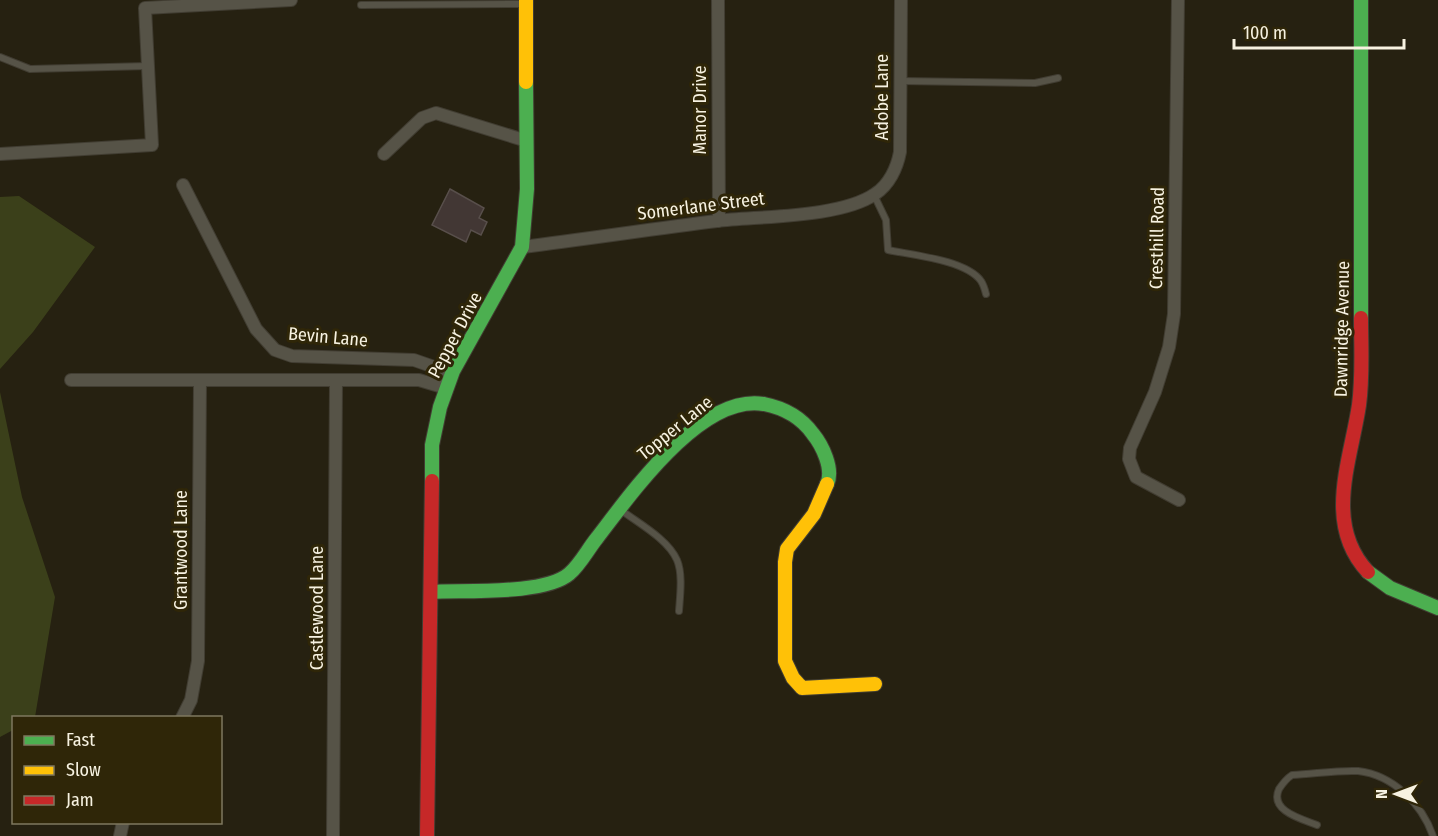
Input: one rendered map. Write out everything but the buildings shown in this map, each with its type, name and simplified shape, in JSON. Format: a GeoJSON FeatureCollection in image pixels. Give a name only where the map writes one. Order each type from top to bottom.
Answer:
{"type":"FeatureCollection","features":[{"type":"Feature","properties":{"kind":"street"},"geometry":{"type":"LineString","coordinates":[[0,154],[152,145],[145,8],[291,0]]}},
{"type":"Feature","properties":{"kind":"street","name":"Manor Drive"},"geometry":{"type":"LineString","coordinates":[[718,0],[719,221]]}},
{"type":"Feature","properties":{"kind":"street","name":"Adobe Lane"},"geometry":{"type":"LineString","coordinates":[[878,192],[892,174],[900,152],[901,0]]}},
{"type":"Feature","properties":{"kind":"street","name":"Cresthill Road"},"geometry":{"type":"LineString","coordinates":[[1178,0],[1174,314],[1169,347],[1155,392],[1130,448],[1131,468],[1136,477],[1179,500]]}},
{"type":"Feature","properties":{"kind":"street","name":"Dawnridge Avenue"},"geometry":{"type":"LineString","coordinates":[[1361,0],[1361,359],[1358,408],[1345,461],[1343,517],[1351,548],[1366,570],[1386,586],[1438,608]]}},
{"type":"Feature","properties":{"kind":"street","name":"Pepper Drive"},"geometry":{"type":"LineString","coordinates":[[427,836],[432,446],[446,388],[462,354],[522,248],[527,189],[526,2]]}},
{"type":"Feature","properties":{"kind":"street"},"geometry":{"type":"LineString","coordinates":[[384,154],[422,118],[436,113],[527,141]]}},
{"type":"Feature","properties":{"kind":"street","name":"Bevin Lane"},"geometry":{"type":"LineString","coordinates":[[183,185],[256,329],[275,350],[292,356],[414,360],[437,368],[446,388]]}},
{"type":"Feature","properties":{"kind":"street","name":"Somerlane Street"},"geometry":{"type":"LineString","coordinates":[[522,248],[719,221],[811,213],[848,205],[878,192]]}},
{"type":"Feature","properties":{"kind":"street"},"geometry":{"type":"LineString","coordinates":[[71,380],[419,381],[446,388]]}},
{"type":"Feature","properties":{"kind":"street","name":"Grantwood Lane"},"geometry":{"type":"LineString","coordinates":[[183,716],[191,700],[198,661],[200,380]]}},
{"type":"Feature","properties":{"kind":"street","name":"Castlewood Lane"},"geometry":{"type":"LineString","coordinates":[[333,836],[336,381]]}},
{"type":"Feature","properties":{"kind":"street","name":"Topper Lane"},"geometry":{"type":"LineString","coordinates":[[431,592],[534,590],[569,574],[656,463],[719,411],[736,405],[757,403],[780,406],[806,424],[822,446],[830,478],[814,514],[787,549],[785,661],[793,678],[802,688],[875,684]]}},
{"type":"Feature","properties":{"kind":"lane"},"geometry":{"type":"LineString","coordinates":[[361,5],[526,2]]}},
{"type":"Feature","properties":{"kind":"lane"},"geometry":{"type":"LineString","coordinates":[[0,57],[30,69],[148,66]]}},
{"type":"Feature","properties":{"kind":"lane"},"geometry":{"type":"LineString","coordinates":[[901,81],[1035,83],[1058,78]]}},
{"type":"Feature","properties":{"kind":"lane"},"geometry":{"type":"LineString","coordinates":[[878,192],[886,220],[888,250],[946,262],[972,273],[981,281],[986,294]]}},
{"type":"Feature","properties":{"kind":"lane"},"geometry":{"type":"LineString","coordinates":[[621,509],[669,548],[677,560],[680,572],[680,611]]}},
{"type":"Feature","properties":{"kind":"lane"},"geometry":{"type":"LineString","coordinates":[[1317,825],[1285,812],[1277,801],[1278,792],[1286,779],[1292,775],[1358,771],[1395,785],[1414,802],[1433,836]]}},
{"type":"Feature","properties":{"kind":"green space"},"geometry":{"type":"Polygon","coordinates":[[[19,196],[95,247],[33,332],[0,369],[0,197],[19,196]]]}},
{"type":"Feature","properties":{"kind":"green space"},"geometry":{"type":"Polygon","coordinates":[[[0,392],[22,497],[55,597],[35,716],[12,716],[12,731],[0,737],[0,392]]]}},
{"type":"Feature","properties":{"kind":"traffic: fast"},"geometry":{"type":"LineString","coordinates":[[1361,0],[1361,318]]}},
{"type":"Feature","properties":{"kind":"traffic: fast"},"geometry":{"type":"LineString","coordinates":[[432,481],[432,445],[440,407],[453,371],[522,247],[527,189],[526,82]]}},
{"type":"Feature","properties":{"kind":"traffic: fast"},"geometry":{"type":"LineString","coordinates":[[431,592],[523,588],[557,581],[569,574],[648,473],[670,450],[692,430],[716,414],[740,405],[764,404],[792,414],[803,423],[816,439],[826,457],[829,471],[827,484]]}},
{"type":"Feature","properties":{"kind":"traffic: fast"},"geometry":{"type":"LineString","coordinates":[[1368,572],[1390,588],[1438,608]]}},
{"type":"Feature","properties":{"kind":"traffic: slow"},"geometry":{"type":"LineString","coordinates":[[526,0],[526,82]]}},
{"type":"Feature","properties":{"kind":"traffic: slow"},"geometry":{"type":"LineString","coordinates":[[827,484],[814,514],[787,549],[785,661],[793,678],[802,688],[875,684]]}},
{"type":"Feature","properties":{"kind":"traffic: jam"},"geometry":{"type":"LineString","coordinates":[[1361,318],[1359,405],[1346,469],[1343,513],[1346,533],[1354,553],[1368,572]]}},
{"type":"Feature","properties":{"kind":"traffic: jam"},"geometry":{"type":"LineString","coordinates":[[427,836],[432,481]]}}]}
